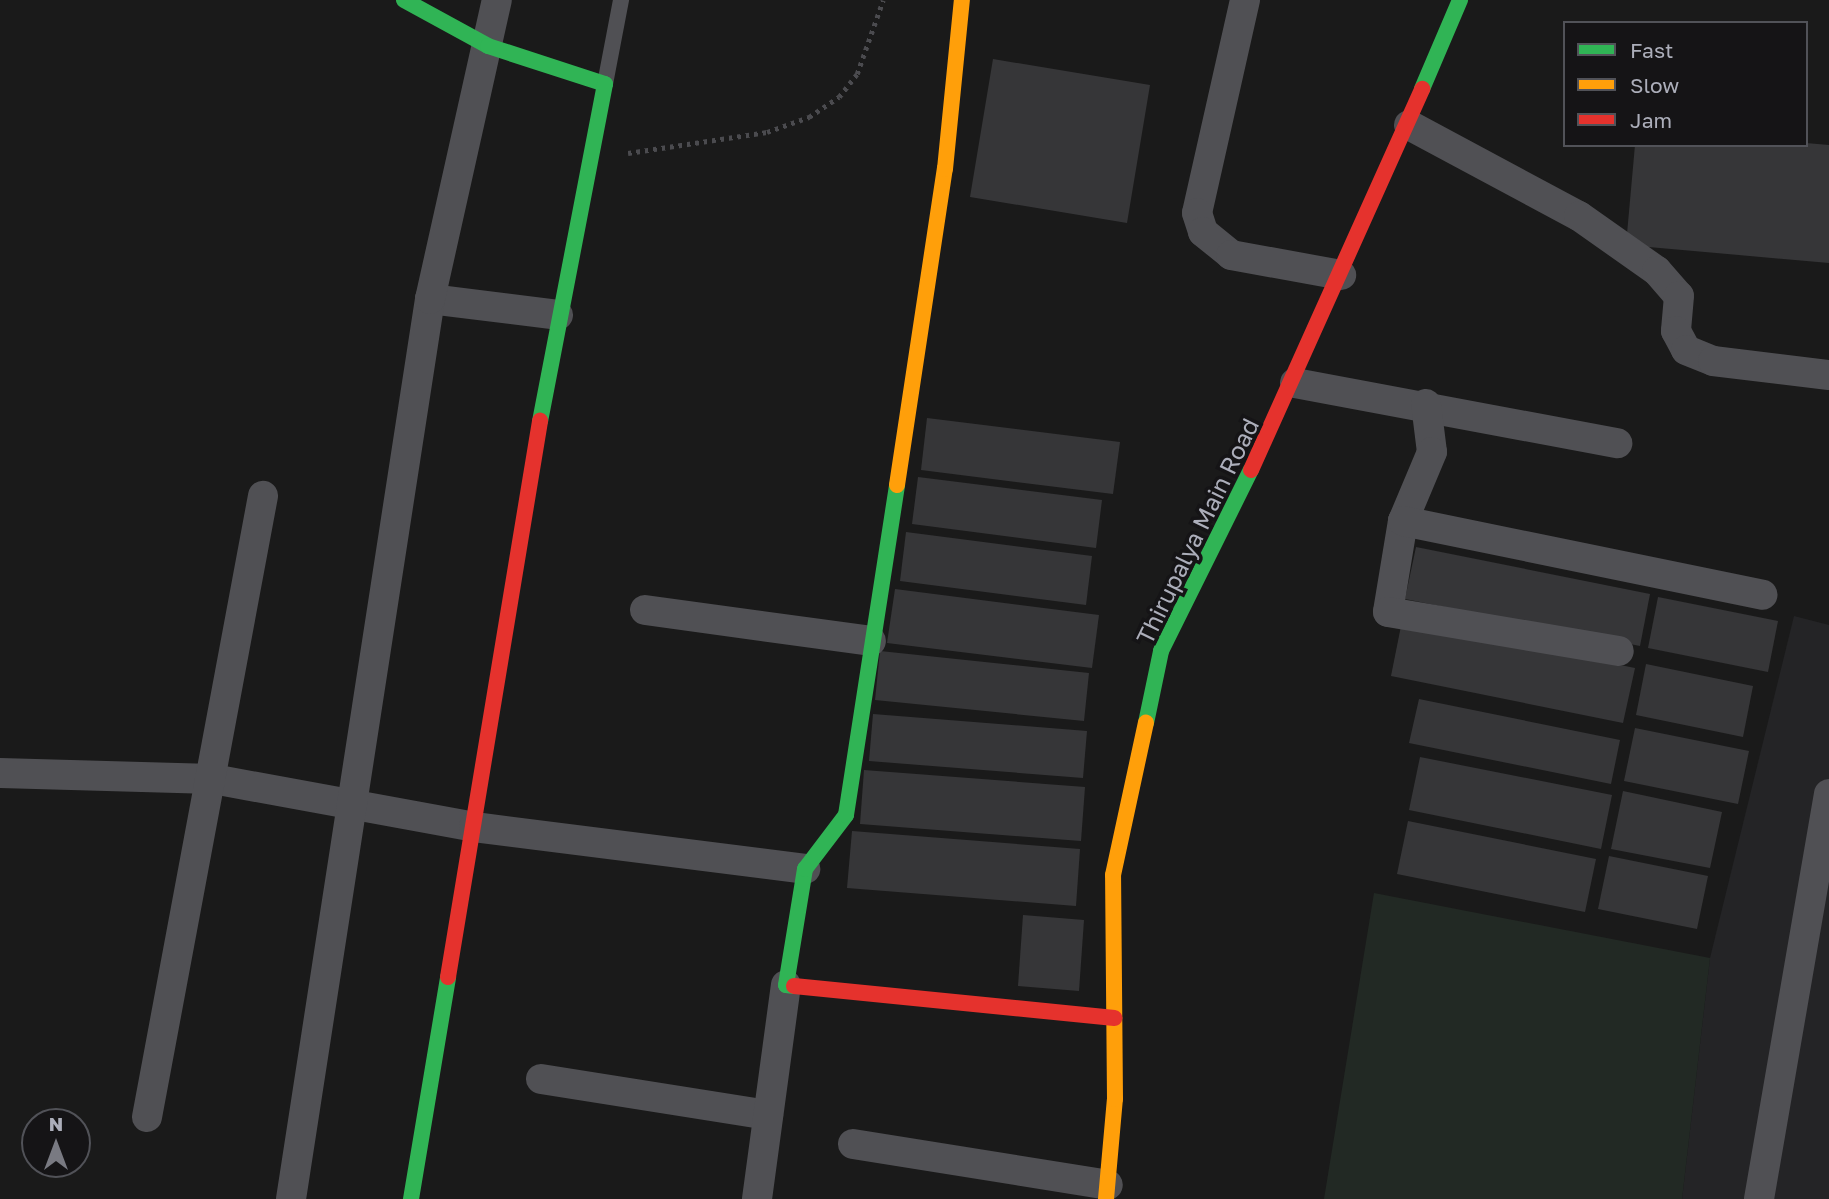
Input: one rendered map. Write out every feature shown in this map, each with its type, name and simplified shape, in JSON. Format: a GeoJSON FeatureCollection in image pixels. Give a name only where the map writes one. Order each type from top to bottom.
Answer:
{"type":"FeatureCollection","features":[{"type":"Feature","properties":{"kind":"street"},"geometry":{"type":"LineString","coordinates":[[404,0],[488,46],[605,84],[558,315],[411,1199]]}},
{"type":"Feature","properties":{"kind":"street"},"geometry":{"type":"LineString","coordinates":[[291,1199],[349,803],[430,299],[497,0]]}},
{"type":"Feature","properties":{"kind":"street"},"geometry":{"type":"LineString","coordinates":[[757,1199],[786,985],[805,869],[846,815],[944,169],[962,0]]}},
{"type":"Feature","properties":{"kind":"street"},"geometry":{"type":"LineString","coordinates":[[1245,0],[1197,213],[1203,232],[1231,255],[1341,275]]}},
{"type":"Feature","properties":{"kind":"street","name":"Thirupalya Main Road"},"geometry":{"type":"LineString","coordinates":[[1107,1192],[1114,1018],[1113,876],[1161,652],[1294,383],[1409,125],[1460,0]]}},
{"type":"Feature","properties":{"kind":"street"},"geometry":{"type":"LineString","coordinates":[[1409,125],[1579,216],[1657,271],[1679,296],[1676,331],[1686,350],[1713,361],[1829,375]]}},
{"type":"Feature","properties":{"kind":"street"},"geometry":{"type":"LineString","coordinates":[[430,299],[558,315]]}},
{"type":"Feature","properties":{"kind":"street"},"geometry":{"type":"LineString","coordinates":[[1294,383],[1426,404],[1616,443]]}},
{"type":"Feature","properties":{"kind":"street"},"geometry":{"type":"LineString","coordinates":[[1426,404],[1433,452],[1403,521],[1388,612],[1619,651]]}},
{"type":"Feature","properties":{"kind":"street"},"geometry":{"type":"LineString","coordinates":[[147,1117],[213,779],[262,496]]}},
{"type":"Feature","properties":{"kind":"street"},"geometry":{"type":"LineString","coordinates":[[1403,521],[1762,595]]}},
{"type":"Feature","properties":{"kind":"street"},"geometry":{"type":"LineString","coordinates":[[645,610],[872,641]]}},
{"type":"Feature","properties":{"kind":"street"},"geometry":{"type":"LineString","coordinates":[[0,773],[213,779],[474,827],[805,869]]}},
{"type":"Feature","properties":{"kind":"street"},"geometry":{"type":"LineString","coordinates":[[1759,1199],[1829,794]]}},
{"type":"Feature","properties":{"kind":"street"},"geometry":{"type":"LineString","coordinates":[[786,985],[1114,1018]]}},
{"type":"Feature","properties":{"kind":"street"},"geometry":{"type":"LineString","coordinates":[[541,1079],[768,1115]]}},
{"type":"Feature","properties":{"kind":"street"},"geometry":{"type":"LineString","coordinates":[[853,1144],[1107,1192]]}},
{"type":"Feature","properties":{"kind":"lane"},"geometry":{"type":"LineString","coordinates":[[605,84],[621,0]]}},
{"type":"Feature","properties":{"kind":"path"},"geometry":{"type":"LineString","coordinates":[[588,159],[767,132],[809,117],[839,97],[857,74],[883,0]]}},
{"type":"Feature","properties":{"kind":"shaded area"},"geometry":{"type":"Polygon","coordinates":[[[1794,616],[1829,625],[1829,1199],[1682,1199],[1710,958],[1794,616]]]}},
{"type":"Feature","properties":{"kind":"shaded area"},"geometry":{"type":"Polygon","coordinates":[[[1374,893],[1710,958],[1682,1199],[1324,1199],[1374,893]]]}},
{"type":"Feature","properties":{"kind":"building"},"geometry":{"type":"Polygon","coordinates":[[[993,59],[1150,85],[1127,223],[970,197],[993,59]]]}},
{"type":"Feature","properties":{"kind":"building"},"geometry":{"type":"Polygon","coordinates":[[[1829,145],[1829,263],[1626,245],[1635,147],[1829,145]]]}},
{"type":"Feature","properties":{"kind":"building"},"geometry":{"type":"Polygon","coordinates":[[[927,418],[1120,442],[1113,494],[921,470],[927,418]]]}},
{"type":"Feature","properties":{"kind":"building"},"geometry":{"type":"Polygon","coordinates":[[[918,477],[1102,500],[1096,548],[912,524],[918,477]]]}},
{"type":"Feature","properties":{"kind":"building"},"geometry":{"type":"Polygon","coordinates":[[[906,532],[1092,556],[1086,605],[900,581],[906,532]]]}},
{"type":"Feature","properties":{"kind":"building"},"geometry":{"type":"Polygon","coordinates":[[[1416,547],[1650,594],[1640,646],[1405,599],[1416,547]]]}},
{"type":"Feature","properties":{"kind":"building"},"geometry":{"type":"Polygon","coordinates":[[[895,589],[1099,615],[1092,668],[887,643],[895,589]]]}},
{"type":"Feature","properties":{"kind":"building"},"geometry":{"type":"Polygon","coordinates":[[[1658,597],[1778,621],[1768,672],[1648,648],[1658,597]]]}},
{"type":"Feature","properties":{"kind":"building"},"geometry":{"type":"Polygon","coordinates":[[[1402,621],[1635,668],[1623,723],[1391,676],[1402,621]]]}},
{"type":"Feature","properties":{"kind":"building"},"geometry":{"type":"Polygon","coordinates":[[[880,651],[1089,673],[1084,721],[875,700],[880,651]]]}},
{"type":"Feature","properties":{"kind":"building"},"geometry":{"type":"Polygon","coordinates":[[[1646,664],[1753,686],[1743,737],[1636,715],[1646,664]]]}},
{"type":"Feature","properties":{"kind":"building"},"geometry":{"type":"Polygon","coordinates":[[[1419,699],[1620,740],[1611,784],[1409,743],[1419,699]]]}},
{"type":"Feature","properties":{"kind":"building"},"geometry":{"type":"Polygon","coordinates":[[[873,714],[1087,731],[1083,778],[869,761],[873,714]]]}},
{"type":"Feature","properties":{"kind":"building"},"geometry":{"type":"Polygon","coordinates":[[[1635,728],[1749,751],[1738,804],[1624,781],[1635,728]]]}},
{"type":"Feature","properties":{"kind":"building"},"geometry":{"type":"Polygon","coordinates":[[[1420,757],[1612,795],[1601,849],[1409,810],[1420,757]]]}},
{"type":"Feature","properties":{"kind":"building"},"geometry":{"type":"Polygon","coordinates":[[[864,770],[1085,787],[1081,841],[860,824],[864,770]]]}},
{"type":"Feature","properties":{"kind":"building"},"geometry":{"type":"Polygon","coordinates":[[[1623,791],[1722,812],[1710,868],[1611,849],[1623,791]]]}},
{"type":"Feature","properties":{"kind":"building"},"geometry":{"type":"Polygon","coordinates":[[[1408,821],[1596,859],[1585,912],[1397,874],[1408,821]]]}},
{"type":"Feature","properties":{"kind":"building"},"geometry":{"type":"Polygon","coordinates":[[[852,831],[1080,849],[1076,906],[847,888],[852,831]]]}},
{"type":"Feature","properties":{"kind":"building"},"geometry":{"type":"Polygon","coordinates":[[[1609,856],[1708,876],[1697,929],[1598,909],[1609,856]]]}},
{"type":"Feature","properties":{"kind":"building"},"geometry":{"type":"Polygon","coordinates":[[[1023,915],[1084,920],[1079,991],[1018,986],[1023,915]]]}},
{"type":"Feature","properties":{"kind":"traffic: fast"},"geometry":{"type":"LineString","coordinates":[[404,0],[488,46],[605,84],[540,421]]}},
{"type":"Feature","properties":{"kind":"traffic: fast"},"geometry":{"type":"LineString","coordinates":[[1422,89],[1460,0]]}},
{"type":"Feature","properties":{"kind":"traffic: fast"},"geometry":{"type":"LineString","coordinates":[[1146,723],[1161,651],[1251,470]]}},
{"type":"Feature","properties":{"kind":"traffic: fast"},"geometry":{"type":"LineString","coordinates":[[794,986],[786,985],[805,869],[846,815],[897,485]]}},
{"type":"Feature","properties":{"kind":"traffic: fast"},"geometry":{"type":"LineString","coordinates":[[411,1199],[448,977]]}},
{"type":"Feature","properties":{"kind":"traffic: slow"},"geometry":{"type":"LineString","coordinates":[[897,485],[945,169],[962,0]]}},
{"type":"Feature","properties":{"kind":"traffic: slow"},"geometry":{"type":"LineString","coordinates":[[1106,1199],[1115,1099],[1113,875],[1146,723]]}},
{"type":"Feature","properties":{"kind":"traffic: jam"},"geometry":{"type":"LineString","coordinates":[[1251,470],[1422,89]]}},
{"type":"Feature","properties":{"kind":"traffic: jam"},"geometry":{"type":"LineString","coordinates":[[448,977],[540,421]]}},
{"type":"Feature","properties":{"kind":"traffic: jam"},"geometry":{"type":"LineString","coordinates":[[794,986],[1114,1018]]}}]}
